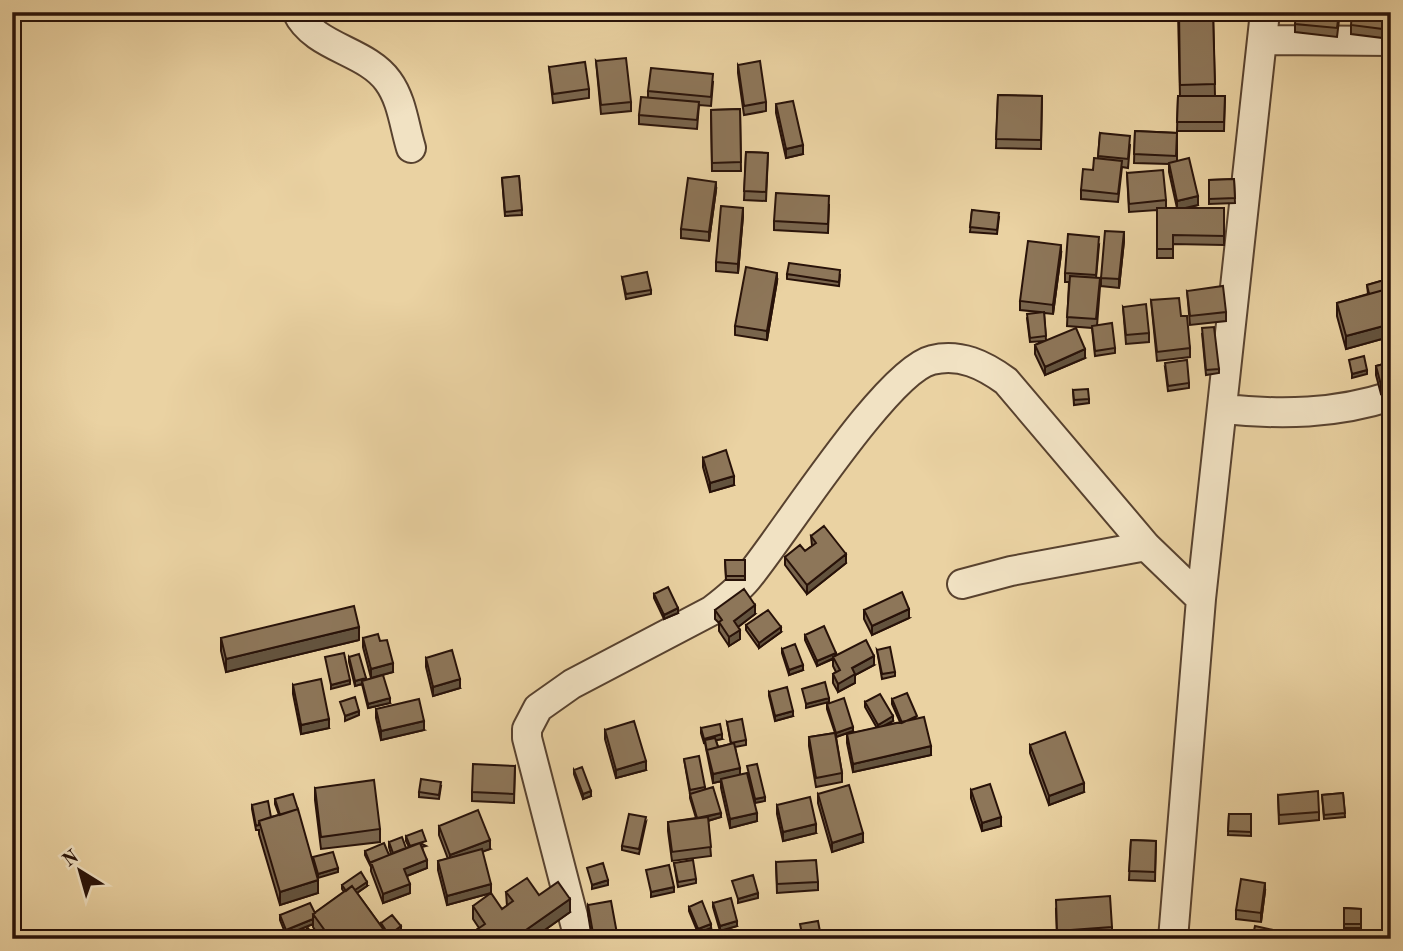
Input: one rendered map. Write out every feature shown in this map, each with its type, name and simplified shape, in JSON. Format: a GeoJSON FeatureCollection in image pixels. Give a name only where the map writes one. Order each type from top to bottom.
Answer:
{"type":"FeatureCollection","features":[{"type":"Feature","properties":{"kind":"street"},"geometry":{"type":"LineString","coordinates":[[297,12],[318,35],[366,60],[386,78],[398,97],[411,148]]}},
{"type":"Feature","properties":{"kind":"street"},"geometry":{"type":"LineString","coordinates":[[1172,939],[1201,599],[1265,26],[1391,41]]}},
{"type":"Feature","properties":{"kind":"street"},"geometry":{"type":"LineString","coordinates":[[579,939],[527,738],[530,720],[538,708],[572,684],[711,611],[729,598],[767,554],[861,426],[911,369],[931,360],[956,358],[982,364],[1006,381],[1146,546],[1201,599]]}},
{"type":"Feature","properties":{"kind":"street"},"geometry":{"type":"LineString","coordinates":[[1224,409],[1259,413],[1320,412],[1391,396]]}},
{"type":"Feature","properties":{"kind":"street"},"geometry":{"type":"LineString","coordinates":[[962,584],[1011,570],[1146,546]]}},
{"type":"Feature","properties":{"kind":"building"},"geometry":{"type":"Polygon","coordinates":[[[1179,12],[1213,12],[1215,84],[1180,85],[1179,12]]]}},
{"type":"Feature","properties":{"kind":"building"},"geometry":{"type":"Polygon","coordinates":[[[1296,12],[1339,12],[1337,28],[1295,24],[1296,12]]]}},
{"type":"Feature","properties":{"kind":"building"},"geometry":{"type":"Polygon","coordinates":[[[1352,12],[1391,12],[1391,30],[1351,25],[1352,12]]]}},
{"type":"Feature","properties":{"kind":"building"},"geometry":{"type":"Polygon","coordinates":[[[626,58],[631,102],[601,105],[596,61],[626,58]]]}},
{"type":"Feature","properties":{"kind":"building"},"geometry":{"type":"Polygon","coordinates":[[[760,61],[766,102],[744,106],[738,65],[760,61]]]}},
{"type":"Feature","properties":{"kind":"building"},"geometry":{"type":"Polygon","coordinates":[[[585,62],[589,89],[553,94],[549,67],[585,62]]]}},
{"type":"Feature","properties":{"kind":"building"},"geometry":{"type":"Polygon","coordinates":[[[651,68],[713,74],[711,97],[648,91],[651,68]]]}},
{"type":"Feature","properties":{"kind":"building"},"geometry":{"type":"Polygon","coordinates":[[[998,95],[1042,96],[1041,140],[996,139],[998,95]]]}},
{"type":"Feature","properties":{"kind":"building"},"geometry":{"type":"Polygon","coordinates":[[[1178,96],[1225,96],[1224,122],[1177,122],[1178,96]]]}},
{"type":"Feature","properties":{"kind":"building"},"geometry":{"type":"Polygon","coordinates":[[[641,97],[699,102],[697,120],[639,115],[641,97]]]}},
{"type":"Feature","properties":{"kind":"building"},"geometry":{"type":"Polygon","coordinates":[[[793,101],[803,145],[786,149],[776,104],[793,101]]]}},
{"type":"Feature","properties":{"kind":"building"},"geometry":{"type":"Polygon","coordinates":[[[740,109],[741,162],[712,163],[711,110],[740,109]]]}},
{"type":"Feature","properties":{"kind":"building"},"geometry":{"type":"Polygon","coordinates":[[[1135,131],[1177,133],[1176,156],[1134,154],[1135,131]]]}},
{"type":"Feature","properties":{"kind":"building"},"geometry":{"type":"Polygon","coordinates":[[[1100,133],[1130,136],[1128,159],[1098,156],[1100,133]]]}},
{"type":"Feature","properties":{"kind":"building"},"geometry":{"type":"Polygon","coordinates":[[[746,152],[768,153],[766,192],[744,191],[746,152]]]}},
{"type":"Feature","properties":{"kind":"building"},"geometry":{"type":"Polygon","coordinates":[[[1094,158],[1122,161],[1118,194],[1081,190],[1083,169],[1093,170],[1094,158]]]}},
{"type":"Feature","properties":{"kind":"building"},"geometry":{"type":"Polygon","coordinates":[[[1189,158],[1198,196],[1177,201],[1169,163],[1189,158]]]}},
{"type":"Feature","properties":{"kind":"building"},"geometry":{"type":"Polygon","coordinates":[[[1163,170],[1166,200],[1129,204],[1127,173],[1163,170]]]}},
{"type":"Feature","properties":{"kind":"building"},"geometry":{"type":"Polygon","coordinates":[[[519,176],[522,210],[505,212],[502,178],[519,176]]]}},
{"type":"Feature","properties":{"kind":"building"},"geometry":{"type":"Polygon","coordinates":[[[688,178],[716,182],[709,232],[681,229],[688,178]]]}},
{"type":"Feature","properties":{"kind":"building"},"geometry":{"type":"Polygon","coordinates":[[[1234,179],[1235,198],[1209,199],[1209,180],[1234,179]]]}},
{"type":"Feature","properties":{"kind":"building"},"geometry":{"type":"Polygon","coordinates":[[[776,193],[829,196],[828,224],[774,221],[776,193]]]}},
{"type":"Feature","properties":{"kind":"building"},"geometry":{"type":"Polygon","coordinates":[[[721,206],[743,208],[738,264],[716,262],[721,206]]]}},
{"type":"Feature","properties":{"kind":"building"},"geometry":{"type":"Polygon","coordinates":[[[1157,208],[1224,208],[1224,236],[1173,235],[1173,249],[1157,249],[1157,208]]]}},
{"type":"Feature","properties":{"kind":"building"},"geometry":{"type":"Polygon","coordinates":[[[972,210],[999,213],[997,230],[970,227],[972,210]]]}},
{"type":"Feature","properties":{"kind":"building"},"geometry":{"type":"Polygon","coordinates":[[[1105,231],[1124,232],[1119,279],[1101,278],[1105,231]]]}},
{"type":"Feature","properties":{"kind":"building"},"geometry":{"type":"Polygon","coordinates":[[[1068,234],[1099,237],[1096,275],[1065,273],[1068,234]]]}},
{"type":"Feature","properties":{"kind":"building"},"geometry":{"type":"Polygon","coordinates":[[[1028,241],[1061,245],[1053,305],[1020,301],[1028,241]]]}},
{"type":"Feature","properties":{"kind":"building"},"geometry":{"type":"Polygon","coordinates":[[[789,263],[840,270],[839,282],[787,274],[789,263]]]}},
{"type":"Feature","properties":{"kind":"building"},"geometry":{"type":"Polygon","coordinates":[[[746,267],[777,273],[767,331],[735,326],[746,267]]]}},
{"type":"Feature","properties":{"kind":"building"},"geometry":{"type":"Polygon","coordinates":[[[647,272],[651,290],[626,294],[622,277],[647,272]]]}},
{"type":"Feature","properties":{"kind":"building"},"geometry":{"type":"Polygon","coordinates":[[[1070,276],[1100,278],[1096,319],[1067,317],[1070,276]]]}},
{"type":"Feature","properties":{"kind":"building"},"geometry":{"type":"Polygon","coordinates":[[[1391,278],[1391,288],[1369,294],[1367,285],[1391,278]]]}},
{"type":"Feature","properties":{"kind":"building"},"geometry":{"type":"Polygon","coordinates":[[[1223,286],[1226,312],[1190,316],[1187,291],[1223,286]]]}},
{"type":"Feature","properties":{"kind":"building"},"geometry":{"type":"Polygon","coordinates":[[[1391,288],[1391,324],[1346,336],[1337,303],[1391,288]]]}},
{"type":"Feature","properties":{"kind":"building"},"geometry":{"type":"Polygon","coordinates":[[[1179,298],[1181,316],[1187,316],[1190,348],[1157,352],[1151,300],[1179,298]]]}},
{"type":"Feature","properties":{"kind":"building"},"geometry":{"type":"Polygon","coordinates":[[[1146,304],[1149,333],[1126,335],[1123,307],[1146,304]]]}},
{"type":"Feature","properties":{"kind":"building"},"geometry":{"type":"Polygon","coordinates":[[[1044,312],[1046,336],[1030,338],[1027,314],[1044,312]]]}},
{"type":"Feature","properties":{"kind":"building"},"geometry":{"type":"Polygon","coordinates":[[[1112,323],[1115,348],[1095,351],[1092,326],[1112,323]]]}},
{"type":"Feature","properties":{"kind":"building"},"geometry":{"type":"Polygon","coordinates":[[[1214,327],[1219,369],[1206,370],[1202,328],[1214,327]]]}},
{"type":"Feature","properties":{"kind":"building"},"geometry":{"type":"Polygon","coordinates":[[[1076,328],[1085,349],[1045,367],[1035,345],[1076,328]]]}},
{"type":"Feature","properties":{"kind":"building"},"geometry":{"type":"Polygon","coordinates":[[[1364,356],[1367,370],[1352,374],[1349,360],[1364,356]]]}},
{"type":"Feature","properties":{"kind":"building"},"geometry":{"type":"Polygon","coordinates":[[[1187,360],[1189,383],[1168,386],[1165,363],[1187,360]]]}},
{"type":"Feature","properties":{"kind":"building"},"geometry":{"type":"Polygon","coordinates":[[[1391,362],[1391,383],[1381,385],[1376,366],[1391,362]]]}},
{"type":"Feature","properties":{"kind":"building"},"geometry":{"type":"Polygon","coordinates":[[[1088,389],[1089,399],[1074,400],[1073,390],[1088,389]]]}},
{"type":"Feature","properties":{"kind":"building"},"geometry":{"type":"Polygon","coordinates":[[[726,450],[734,476],[710,483],[703,458],[726,450]]]}},
{"type":"Feature","properties":{"kind":"building"},"geometry":{"type":"Polygon","coordinates":[[[824,526],[846,554],[807,585],[785,557],[800,545],[805,551],[816,543],[811,536],[824,526]]]}},
{"type":"Feature","properties":{"kind":"building"},"geometry":{"type":"Polygon","coordinates":[[[725,560],[745,560],[745,576],[726,576],[725,560]]]}},
{"type":"Feature","properties":{"kind":"building"},"geometry":{"type":"Polygon","coordinates":[[[668,587],[678,608],[664,615],[654,594],[668,587]]]}},
{"type":"Feature","properties":{"kind":"building"},"geometry":{"type":"Polygon","coordinates":[[[744,589],[755,605],[734,621],[740,630],[729,637],[715,610],[744,589]]]}},
{"type":"Feature","properties":{"kind":"building"},"geometry":{"type":"Polygon","coordinates":[[[902,592],[909,609],[872,626],[864,610],[902,592]]]}},
{"type":"Feature","properties":{"kind":"building"},"geometry":{"type":"Polygon","coordinates":[[[354,606],[359,627],[226,659],[221,638],[354,606]]]}},
{"type":"Feature","properties":{"kind":"building"},"geometry":{"type":"Polygon","coordinates":[[[768,610],[781,627],[759,643],[746,625],[768,610]]]}},
{"type":"Feature","properties":{"kind":"building"},"geometry":{"type":"Polygon","coordinates":[[[824,626],[836,653],[817,661],[805,635],[824,626]]]}},
{"type":"Feature","properties":{"kind":"building"},"geometry":{"type":"Polygon","coordinates":[[[378,634],[380,641],[387,640],[393,663],[371,669],[363,638],[378,634]]]}},
{"type":"Feature","properties":{"kind":"building"},"geometry":{"type":"Polygon","coordinates":[[[866,640],[874,656],[852,668],[855,674],[838,684],[833,674],[840,670],[833,657],[866,640]]]}},
{"type":"Feature","properties":{"kind":"building"},"geometry":{"type":"Polygon","coordinates":[[[795,644],[803,665],[789,670],[782,649],[795,644]]]}},
{"type":"Feature","properties":{"kind":"building"},"geometry":{"type":"Polygon","coordinates":[[[890,647],[895,672],[882,674],[877,650],[890,647]]]}},
{"type":"Feature","properties":{"kind":"building"},"geometry":{"type":"Polygon","coordinates":[[[452,650],[460,679],[433,687],[426,658],[452,650]]]}},
{"type":"Feature","properties":{"kind":"building"},"geometry":{"type":"Polygon","coordinates":[[[344,653],[350,680],[331,685],[325,657],[344,653]]]}},
{"type":"Feature","properties":{"kind":"building"},"geometry":{"type":"Polygon","coordinates":[[[359,654],[366,678],[355,681],[349,657],[359,654]]]}},
{"type":"Feature","properties":{"kind":"building"},"geometry":{"type":"Polygon","coordinates":[[[383,675],[390,698],[368,704],[362,681],[383,675]]]}},
{"type":"Feature","properties":{"kind":"building"},"geometry":{"type":"Polygon","coordinates":[[[321,679],[329,719],[301,725],[293,685],[321,679]]]}},
{"type":"Feature","properties":{"kind":"building"},"geometry":{"type":"Polygon","coordinates":[[[825,682],[829,698],[806,704],[802,689],[825,682]]]}},
{"type":"Feature","properties":{"kind":"building"},"geometry":{"type":"Polygon","coordinates":[[[787,687],[793,711],[775,716],[769,692],[787,687]]]}},
{"type":"Feature","properties":{"kind":"building"},"geometry":{"type":"Polygon","coordinates":[[[907,693],[917,716],[902,723],[892,699],[907,693]]]}},
{"type":"Feature","properties":{"kind":"building"},"geometry":{"type":"Polygon","coordinates":[[[880,694],[893,716],[878,725],[865,702],[880,694]]]}},
{"type":"Feature","properties":{"kind":"building"},"geometry":{"type":"Polygon","coordinates":[[[355,697],[359,711],[345,716],[340,702],[355,697]]]}},
{"type":"Feature","properties":{"kind":"building"},"geometry":{"type":"Polygon","coordinates":[[[844,698],[853,727],[836,733],[827,704],[844,698]]]}},
{"type":"Feature","properties":{"kind":"building"},"geometry":{"type":"Polygon","coordinates":[[[419,699],[424,721],[381,731],[376,709],[419,699]]]}},
{"type":"Feature","properties":{"kind":"building"},"geometry":{"type":"Polygon","coordinates":[[[924,717],[931,746],[853,764],[847,734],[924,717]]]}},
{"type":"Feature","properties":{"kind":"building"},"geometry":{"type":"Polygon","coordinates":[[[742,719],[746,740],[731,743],[727,722],[742,719]]]}},
{"type":"Feature","properties":{"kind":"building"},"geometry":{"type":"Polygon","coordinates":[[[634,721],[646,761],[616,770],[605,730],[634,721]]]}},
{"type":"Feature","properties":{"kind":"building"},"geometry":{"type":"Polygon","coordinates":[[[720,724],[722,734],[704,739],[701,728],[720,724]]]}},
{"type":"Feature","properties":{"kind":"building"},"geometry":{"type":"Polygon","coordinates":[[[1065,732],[1084,783],[1049,796],[1030,745],[1065,732]]]}},
{"type":"Feature","properties":{"kind":"building"},"geometry":{"type":"Polygon","coordinates":[[[835,733],[842,773],[816,778],[809,737],[835,733]]]}},
{"type":"Feature","properties":{"kind":"building"},"geometry":{"type":"Polygon","coordinates":[[[715,738],[718,747],[707,752],[705,740],[715,738]]]}},
{"type":"Feature","properties":{"kind":"building"},"geometry":{"type":"Polygon","coordinates":[[[734,743],[740,768],[713,774],[707,750],[734,743]]]}},
{"type":"Feature","properties":{"kind":"building"},"geometry":{"type":"Polygon","coordinates":[[[699,756],[705,787],[690,790],[684,759],[699,756]]]}},
{"type":"Feature","properties":{"kind":"building"},"geometry":{"type":"Polygon","coordinates":[[[473,764],[515,766],[514,794],[472,792],[473,764]]]}},
{"type":"Feature","properties":{"kind":"building"},"geometry":{"type":"Polygon","coordinates":[[[757,764],[765,797],[755,799],[747,766],[757,764]]]}},
{"type":"Feature","properties":{"kind":"building"},"geometry":{"type":"Polygon","coordinates":[[[582,767],[591,791],[583,794],[574,770],[582,767]]]}},
{"type":"Feature","properties":{"kind":"building"},"geometry":{"type":"Polygon","coordinates":[[[747,773],[757,813],[730,819],[721,779],[747,773]]]}},
{"type":"Feature","properties":{"kind":"building"},"geometry":{"type":"Polygon","coordinates":[[[421,779],[441,782],[439,795],[419,792],[421,779]]]}},
{"type":"Feature","properties":{"kind":"building"},"geometry":{"type":"Polygon","coordinates":[[[374,780],[380,829],[321,837],[315,788],[374,780]]]}},
{"type":"Feature","properties":{"kind":"building"},"geometry":{"type":"Polygon","coordinates":[[[990,784],[1001,817],[982,823],[971,790],[990,784]]]}},
{"type":"Feature","properties":{"kind":"building"},"geometry":{"type":"Polygon","coordinates":[[[849,785],[863,833],[832,843],[818,794],[849,785]]]}},
{"type":"Feature","properties":{"kind":"building"},"geometry":{"type":"Polygon","coordinates":[[[713,787],[721,813],[697,818],[690,794],[713,787]]]}},
{"type":"Feature","properties":{"kind":"building"},"geometry":{"type":"Polygon","coordinates":[[[1318,791],[1319,812],[1279,815],[1278,795],[1318,791]]]}},
{"type":"Feature","properties":{"kind":"building"},"geometry":{"type":"Polygon","coordinates":[[[1343,793],[1345,813],[1324,815],[1322,795],[1343,793]]]}},
{"type":"Feature","properties":{"kind":"building"},"geometry":{"type":"Polygon","coordinates":[[[293,794],[298,809],[280,815],[275,799],[293,794]]]}},
{"type":"Feature","properties":{"kind":"building"},"geometry":{"type":"Polygon","coordinates":[[[810,797],[816,824],[783,832],[777,805],[810,797]]]}},
{"type":"Feature","properties":{"kind":"building"},"geometry":{"type":"Polygon","coordinates":[[[1384,798],[1391,798],[1391,843],[1385,844],[1384,798]]]}},
{"type":"Feature","properties":{"kind":"building"},"geometry":{"type":"Polygon","coordinates":[[[268,801],[271,817],[259,821],[256,826],[252,805],[268,801]]]}},
{"type":"Feature","properties":{"kind":"building"},"geometry":{"type":"Polygon","coordinates":[[[298,809],[318,880],[280,892],[259,821],[298,809]]]}},
{"type":"Feature","properties":{"kind":"building"},"geometry":{"type":"Polygon","coordinates":[[[478,810],[490,840],[450,855],[439,826],[478,810]]]}},
{"type":"Feature","properties":{"kind":"building"},"geometry":{"type":"Polygon","coordinates":[[[629,814],[646,817],[639,849],[622,846],[629,814]]]}},
{"type":"Feature","properties":{"kind":"building"},"geometry":{"type":"Polygon","coordinates":[[[1229,814],[1251,814],[1251,832],[1228,831],[1229,814]]]}},
{"type":"Feature","properties":{"kind":"building"},"geometry":{"type":"Polygon","coordinates":[[[708,817],[711,847],[672,852],[668,822],[708,817]]]}},
{"type":"Feature","properties":{"kind":"building"},"geometry":{"type":"Polygon","coordinates":[[[422,830],[426,841],[410,846],[406,836],[422,830]]]}},
{"type":"Feature","properties":{"kind":"building"},"geometry":{"type":"Polygon","coordinates":[[[402,837],[406,848],[393,853],[389,842],[402,837]]]}},
{"type":"Feature","properties":{"kind":"building"},"geometry":{"type":"Polygon","coordinates":[[[1131,840],[1156,841],[1155,872],[1129,871],[1131,840]]]}},
{"type":"Feature","properties":{"kind":"building"},"geometry":{"type":"Polygon","coordinates":[[[384,843],[389,855],[370,863],[365,851],[384,843]]]}},
{"type":"Feature","properties":{"kind":"building"},"geometry":{"type":"Polygon","coordinates":[[[420,843],[427,860],[404,869],[410,884],[383,894],[371,862],[420,843]]]}},
{"type":"Feature","properties":{"kind":"building"},"geometry":{"type":"Polygon","coordinates":[[[482,849],[491,884],[447,896],[438,861],[482,849]]]}},
{"type":"Feature","properties":{"kind":"building"},"geometry":{"type":"Polygon","coordinates":[[[333,852],[338,868],[318,874],[313,857],[333,852]]]}},
{"type":"Feature","properties":{"kind":"building"},"geometry":{"type":"Polygon","coordinates":[[[693,860],[696,879],[678,882],[674,863],[693,860]]]}},
{"type":"Feature","properties":{"kind":"building"},"geometry":{"type":"Polygon","coordinates":[[[816,860],[818,882],[777,884],[776,862],[816,860]]]}},
{"type":"Feature","properties":{"kind":"building"},"geometry":{"type":"Polygon","coordinates":[[[603,863],[608,880],[592,885],[587,868],[603,863]]]}},
{"type":"Feature","properties":{"kind":"building"},"geometry":{"type":"Polygon","coordinates":[[[669,865],[674,887],[651,892],[646,870],[669,865]]]}},
{"type":"Feature","properties":{"kind":"building"},"geometry":{"type":"Polygon","coordinates":[[[361,872],[367,882],[355,890],[352,886],[346,891],[342,885],[361,872]]]}},
{"type":"Feature","properties":{"kind":"building"},"geometry":{"type":"Polygon","coordinates":[[[753,875],[758,893],[738,899],[732,881],[753,875]]]}},
{"type":"Feature","properties":{"kind":"building"},"geometry":{"type":"Polygon","coordinates":[[[527,878],[539,895],[558,882],[570,899],[513,939],[463,939],[485,924],[473,906],[491,893],[502,909],[513,901],[506,892],[527,878]]]}},
{"type":"Feature","properties":{"kind":"building"},"geometry":{"type":"Polygon","coordinates":[[[1241,879],[1265,883],[1261,913],[1236,910],[1241,879]]]}},
{"type":"Feature","properties":{"kind":"building"},"geometry":{"type":"Polygon","coordinates":[[[352,886],[386,933],[379,939],[331,939],[313,914],[352,886]]]}},
{"type":"Feature","properties":{"kind":"building"},"geometry":{"type":"Polygon","coordinates":[[[1110,896],[1112,927],[1057,931],[1056,900],[1110,896]]]}},
{"type":"Feature","properties":{"kind":"building"},"geometry":{"type":"Polygon","coordinates":[[[731,898],[737,921],[720,926],[713,903],[731,898]]]}},
{"type":"Feature","properties":{"kind":"building"},"geometry":{"type":"Polygon","coordinates":[[[611,901],[618,939],[594,939],[588,905],[611,901]]]}},
{"type":"Feature","properties":{"kind":"building"},"geometry":{"type":"Polygon","coordinates":[[[702,901],[711,924],[698,929],[689,907],[702,901]]]}},
{"type":"Feature","properties":{"kind":"building"},"geometry":{"type":"Polygon","coordinates":[[[310,903],[315,913],[313,919],[286,930],[280,915],[310,903]]]}},
{"type":"Feature","properties":{"kind":"building"},"geometry":{"type":"Polygon","coordinates":[[[1344,908],[1361,909],[1361,924],[1344,924],[1344,908]]]}},
{"type":"Feature","properties":{"kind":"building"},"geometry":{"type":"Polygon","coordinates":[[[392,915],[401,926],[389,935],[381,923],[392,915]]]}},
{"type":"Feature","properties":{"kind":"building"},"geometry":{"type":"Polygon","coordinates":[[[818,921],[821,937],[803,939],[800,924],[818,921]]]}},
{"type":"Feature","properties":{"kind":"building"},"geometry":{"type":"Polygon","coordinates":[[[1255,926],[1306,937],[1306,939],[1252,939],[1255,926]]]}},
{"type":"Feature","properties":{"kind":"building"},"geometry":{"type":"Polygon","coordinates":[[[308,928],[316,939],[294,939],[308,928]]]}},
{"type":"Feature","properties":{"kind":"building"},"geometry":{"type":"Polygon","coordinates":[[[1115,935],[1115,939],[1043,939],[1043,936],[1115,935]]]}}]}
